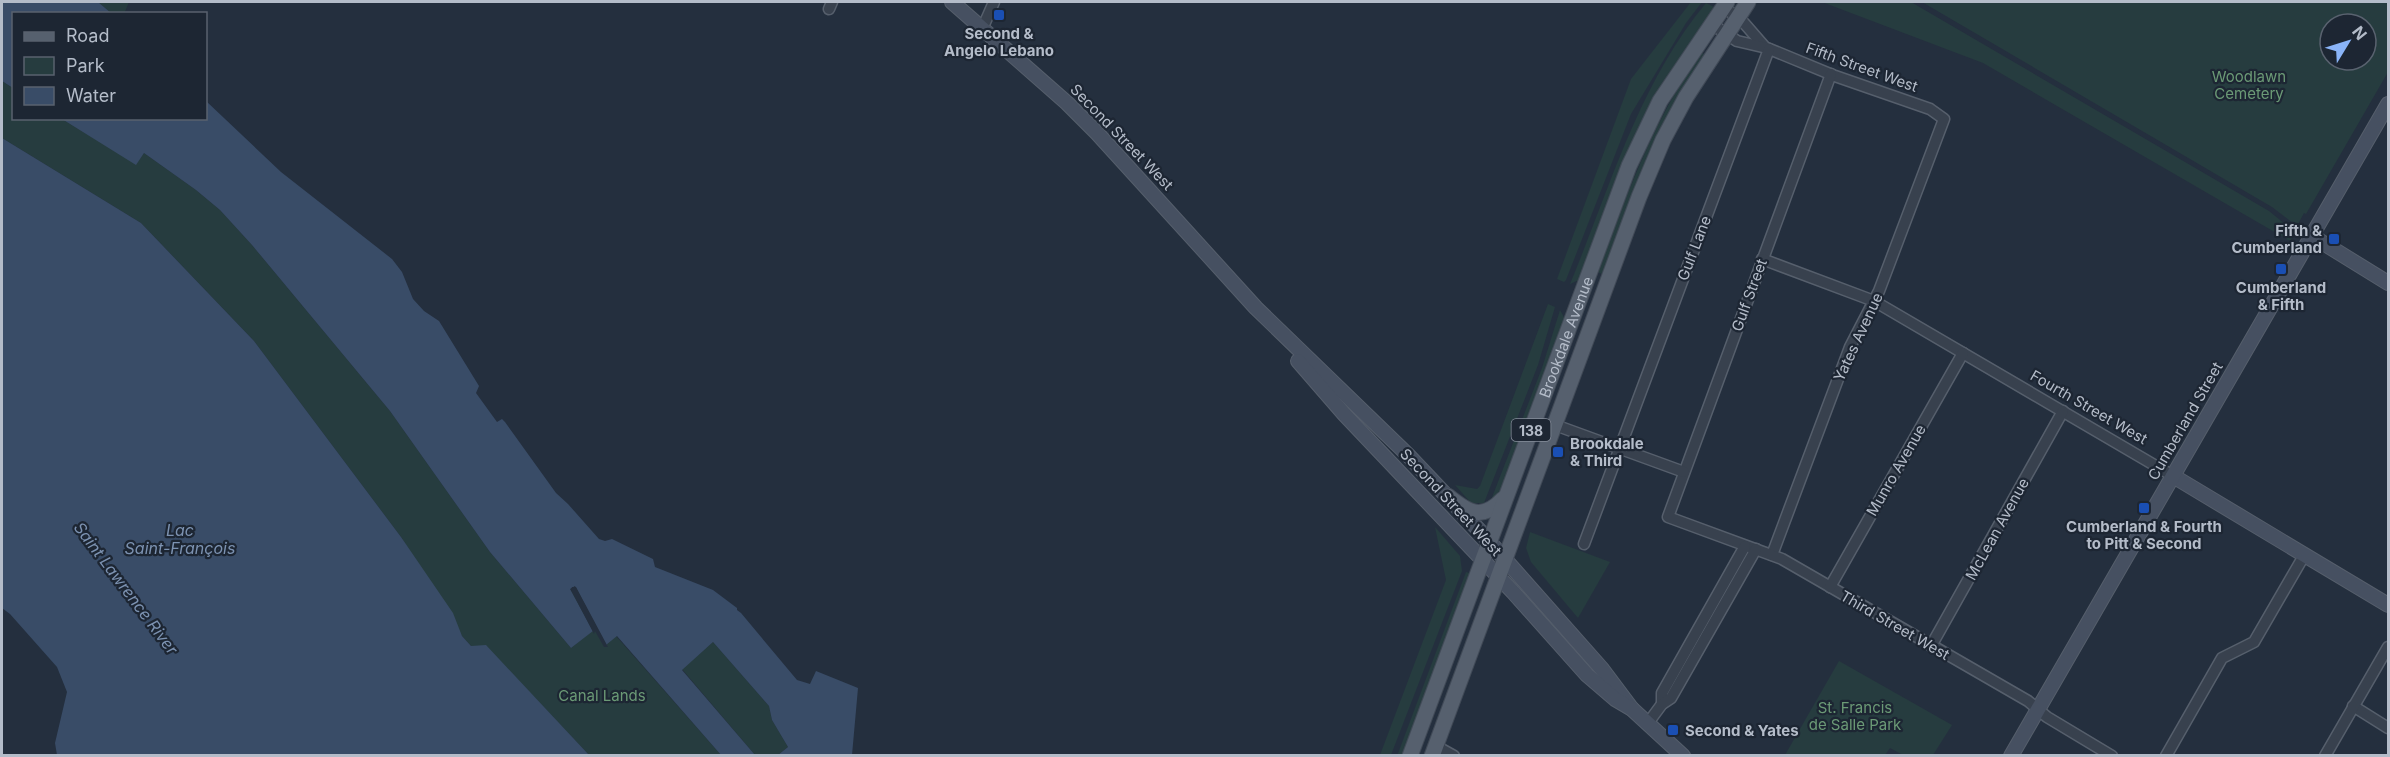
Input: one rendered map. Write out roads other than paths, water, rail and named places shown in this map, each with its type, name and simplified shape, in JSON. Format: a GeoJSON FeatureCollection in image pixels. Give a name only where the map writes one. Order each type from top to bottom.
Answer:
{"type":"FeatureCollection","features":[{"type":"Feature","properties":{"kind":"main road","name":"Second Street West"},"geometry":{"type":"LineString","coordinates":[[952,2],[983,27],[1097,133],[1256,308],[1344,414],[1498,576],[1587,675],[1615,699],[1632,709],[1683,756]]}},
{"type":"Feature","properties":{"kind":"main road","name":"Brookdale Avenue"},"geometry":{"type":"LineString","coordinates":[[1434,751],[1597,309],[1663,140],[1686,97],[1748,2]]}},
{"type":"Feature","properties":{"kind":"main road","name":"Brookdale Avenue"},"geometry":{"type":"LineString","coordinates":[[1410,756],[1645,129],[1673,80],[1713,25],[1725,4]]}},
{"type":"Feature","properties":{"kind":"main road","name":"Cumberland Street"},"geometry":{"type":"LineString","coordinates":[[2011,756],[2312,236],[2386,114]]}},
{"type":"Feature","properties":{"kind":"main road"},"geometry":{"type":"LineString","coordinates":[[2312,236],[2388,283]]}},
{"type":"Feature","properties":{"kind":"main road","name":"Second Street West"},"geometry":{"type":"LineString","coordinates":[[1256,308],[1448,496],[1602,669],[1632,709]]}},
{"type":"Feature","properties":{"kind":"main road"},"geometry":{"type":"LineString","coordinates":[[1576,311],[1597,309]]}},
{"type":"Feature","properties":{"kind":"main road","name":"Fourth Street West"},"geometry":{"type":"LineString","coordinates":[[2173,476],[2388,605]]}},
{"type":"Feature","properties":{"kind":"main road"},"geometry":{"type":"LineString","coordinates":[[1448,496],[1462,507],[1481,513],[1495,508],[1507,495]]}},
{"type":"Feature","properties":{"kind":"street"},"geometry":{"type":"LineString","coordinates":[[983,27],[994,2]]}},
{"type":"Feature","properties":{"kind":"street","name":"Fifth Street West"},"geometry":{"type":"LineString","coordinates":[[1725,4],[1757,40],[1768,48]]}},
{"type":"Feature","properties":{"kind":"street","name":"Fifth Street West"},"geometry":{"type":"LineString","coordinates":[[1713,25],[1737,41],[1768,48],[1932,110],[1944,119]]}},
{"type":"Feature","properties":{"kind":"street","name":"Gulf Lane"},"geometry":{"type":"LineString","coordinates":[[1584,544],[1768,48]]}},
{"type":"Feature","properties":{"kind":"street","name":"Gulf Street"},"geometry":{"type":"LineString","coordinates":[[1668,517],[1832,74]]}},
{"type":"Feature","properties":{"kind":"street","name":"Yates Avenue"},"geometry":{"type":"LineString","coordinates":[[1772,555],[1850,347],[1874,301],[1944,119]]}},
{"type":"Feature","properties":{"kind":"street","name":"Fourth Street West"},"geometry":{"type":"LineString","coordinates":[[1762,259],[1874,301],[2173,476]]}},
{"type":"Feature","properties":{"kind":"street","name":"Munro Avenue"},"geometry":{"type":"LineString","coordinates":[[1830,587],[1962,353]]}},
{"type":"Feature","properties":{"kind":"street","name":"McLean Avenue"},"geometry":{"type":"LineString","coordinates":[[1931,646],[2063,411]]}},
{"type":"Feature","properties":{"kind":"street"},"geometry":{"type":"LineString","coordinates":[[1555,425],[1684,472]]}},
{"type":"Feature","properties":{"kind":"street","name":"Third Street West"},"geometry":{"type":"LineString","coordinates":[[1668,517],[1772,555],[2028,701],[2112,756]]}},
{"type":"Feature","properties":{"kind":"street"},"geometry":{"type":"LineString","coordinates":[[1648,723],[1662,704],[1662,693],[1694,646],[1750,547]]}},
{"type":"Feature","properties":{"kind":"street"},"geometry":{"type":"LineString","coordinates":[[2166,756],[2222,658],[2254,642],[2305,554]]}},
{"type":"Feature","properties":{"kind":"street"},"geometry":{"type":"LineString","coordinates":[[2325,756],[2388,647]]}},
{"type":"Feature","properties":{"kind":"street"},"geometry":{"type":"LineString","coordinates":[[2353,706],[2388,728]]}},
{"type":"Feature","properties":{"kind":"street"},"geometry":{"type":"LineString","coordinates":[[1434,751],[1454,756]]}},
{"type":"Feature","properties":{"kind":"water"},"geometry":{"type":"Polygon","coordinates":[[[2,2],[98,2],[110,12],[12,12],[12,87],[2,81],[2,2]]]}},
{"type":"Feature","properties":{"kind":"water"},"geometry":{"type":"Polygon","coordinates":[[[207,102],[281,172],[392,259],[402,272],[413,299],[424,311],[439,321],[479,386],[476,393],[497,422],[502,419],[505,422],[556,493],[599,539],[605,541],[612,539],[653,559],[655,567],[713,590],[737,608],[797,680],[810,684],[816,671],[858,688],[852,755],[778,755],[788,747],[772,720],[769,706],[713,642],[682,670],[755,755],[721,755],[617,636],[606,645],[575,586],[570,589],[593,631],[571,648],[490,552],[390,411],[252,245],[220,210],[144,153],[136,165],[64,120],[207,120],[207,102]]]}},
{"type":"Feature","properties":{"kind":"water","name":"Lac Saint-François"},"geometry":{"type":"Polygon","coordinates":[[[2,138],[141,223],[254,341],[401,537],[453,613],[462,636],[471,646],[486,645],[589,755],[57,755],[55,743],[67,692],[57,667],[2,608],[2,138]]]}},
{"type":"Feature","properties":{"kind":"place","name":"Second & Angelo Lebano"},"geometry":{"type":"Point","coordinates":[999,15]}},
{"type":"Feature","properties":{"kind":"place","name":"Fifth & Cumberland"},"geometry":{"type":"Point","coordinates":[2334,239]}},
{"type":"Feature","properties":{"kind":"place","name":"Cumberland & Fifth"},"geometry":{"type":"Point","coordinates":[2281,269]}},
{"type":"Feature","properties":{"kind":"place","name":"Brookdale & Third"},"geometry":{"type":"Point","coordinates":[1558,452]}},
{"type":"Feature","properties":{"kind":"place","name":"Cumberland & Fourth to Pitt & Second"},"geometry":{"type":"Point","coordinates":[2144,508]}},
{"type":"Feature","properties":{"kind":"place","name":"Second & Yates"},"geometry":{"type":"Point","coordinates":[1673,730]}},
{"type":"Feature","properties":{"kind":"park label","name":"Woodlawn Cemetery"},"geometry":{"type":"Point","coordinates":[2249,84]}},
{"type":"Feature","properties":{"kind":"park label","name":"Canal Lands"},"geometry":{"type":"Point","coordinates":[602,695]}},
{"type":"Feature","properties":{"kind":"park label","name":"St. Francis de Salle Park"},"geometry":{"type":"Point","coordinates":[1855,716]}},
{"type":"Feature","properties":{"kind":"water label","name":"Saint Lawrence River"},"geometry":{"type":"Point","coordinates":[126,588]}}]}
